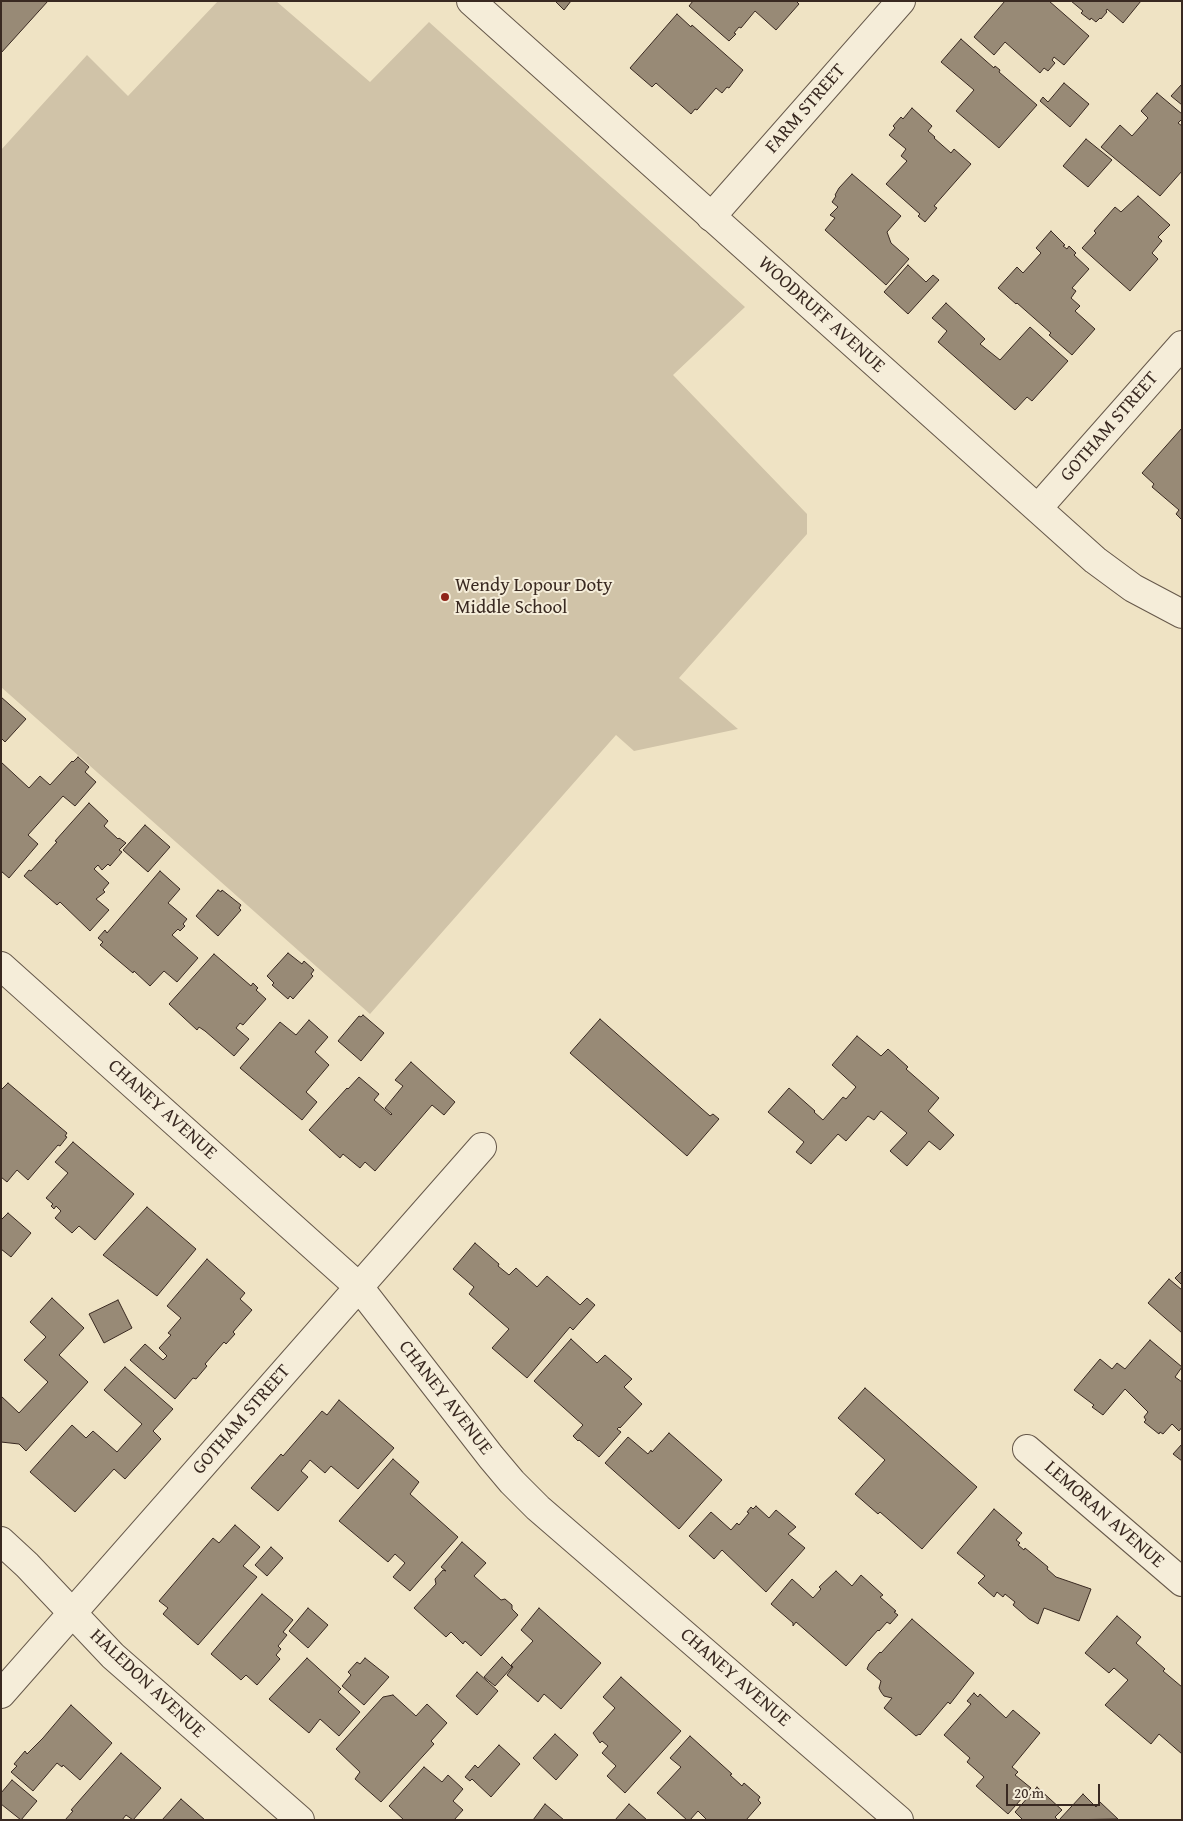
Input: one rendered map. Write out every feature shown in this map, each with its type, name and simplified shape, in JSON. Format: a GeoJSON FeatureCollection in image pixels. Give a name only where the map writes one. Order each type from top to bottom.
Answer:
{"type":"FeatureCollection","features":[{"type":"Feature","properties":{"kind":"street","name":"WOODRUFF AVENUE"},"geometry":{"type":"LineString","coordinates":[[471,1],[1095,560],[1133,588],[1182,614]]}},
{"type":"Feature","properties":{"kind":"street","name":"FARM STREET"},"geometry":{"type":"LineString","coordinates":[[711,217],[901,1]]}},
{"type":"Feature","properties":{"kind":"street","name":"GOTHAM STREET"},"geometry":{"type":"LineString","coordinates":[[1038,508],[1182,345]]}},
{"type":"Feature","properties":{"kind":"street","name":"CHANEY AVENUE"},"geometry":{"type":"LineString","coordinates":[[1,966],[360,1286],[491,1457],[532,1502],[899,1820]]}},
{"type":"Feature","properties":{"kind":"street","name":"GOTHAM STREET"},"geometry":{"type":"LineString","coordinates":[[1,1694],[482,1147]]}},
{"type":"Feature","properties":{"kind":"street","name":"LEMORAN AVENUE"},"geometry":{"type":"LineString","coordinates":[[1027,1449],[1182,1582]]}},
{"type":"Feature","properties":{"kind":"street","name":"HALEDON AVENUE"},"geometry":{"type":"LineString","coordinates":[[1,1541],[27,1565],[113,1656],[300,1820]]}},
{"type":"Feature","properties":{"kind":"shaded area","name":"Wendy Lopour Doty Middle School"},"geometry":{"type":"Polygon","coordinates":[[[218,1],[276,1],[370,82],[429,22],[745,307],[673,375],[807,514],[807,534],[679,678],[738,729],[634,751],[616,735],[370,1014],[1,687],[1,150],[87,55],[128,96],[218,1]]]}},
{"type":"Feature","properties":{"kind":"building"},"geometry":{"type":"Polygon","coordinates":[[[1,1],[48,1],[1,53],[1,1]]]}},
{"type":"Feature","properties":{"kind":"building"},"geometry":{"type":"Polygon","coordinates":[[[555,1],[571,1],[564,10],[555,1]]]}},
{"type":"Feature","properties":{"kind":"building"},"geometry":{"type":"Polygon","coordinates":[[[693,1],[796,1],[799,4],[776,30],[755,11],[741,28],[739,27],[734,33],[736,34],[729,41],[689,6],[693,1]]]}},
{"type":"Feature","properties":{"kind":"building"},"geometry":{"type":"Polygon","coordinates":[[[1005,1],[1049,1],[1089,36],[1064,65],[1054,57],[1052,60],[1055,63],[1048,71],[1044,68],[1040,73],[1005,42],[994,55],[974,37],[1005,1]]]}},
{"type":"Feature","properties":{"kind":"building"},"geometry":{"type":"Polygon","coordinates":[[[1071,1],[1141,1],[1123,23],[1107,9],[1107,12],[1101,19],[1096,22],[1091,18],[1090,20],[1071,1]]]}},
{"type":"Feature","properties":{"kind":"building"},"geometry":{"type":"Polygon","coordinates":[[[677,14],[743,70],[729,88],[727,87],[722,93],[716,88],[697,110],[695,109],[691,114],[656,83],[652,87],[630,68],[677,14]]]}},
{"type":"Feature","properties":{"kind":"building"},"geometry":{"type":"Polygon","coordinates":[[[961,39],[994,68],[995,66],[1000,70],[999,72],[1037,105],[999,148],[956,111],[974,90],[941,62],[961,39]]]}},
{"type":"Feature","properties":{"kind":"building"},"geometry":{"type":"Polygon","coordinates":[[[1064,83],[1089,104],[1070,127],[1040,101],[1043,97],[1048,102],[1064,83]]]}},
{"type":"Feature","properties":{"kind":"building"},"geometry":{"type":"Polygon","coordinates":[[[1182,84],[1182,105],[1171,96],[1182,84]]]}},
{"type":"Feature","properties":{"kind":"building"},"geometry":{"type":"Polygon","coordinates":[[[1157,93],[1182,114],[1182,119],[1178,123],[1182,126],[1182,171],[1160,196],[1101,147],[1120,125],[1132,136],[1148,118],[1141,111],[1157,93]]]}},
{"type":"Feature","properties":{"kind":"building"},"geometry":{"type":"Polygon","coordinates":[[[912,108],[932,126],[928,131],[934,138],[951,153],[954,149],[971,164],[934,206],[937,208],[925,222],[918,216],[920,214],[886,184],[907,161],[901,156],[906,149],[889,135],[895,128],[893,126],[901,117],[903,119],[912,108]]]}},
{"type":"Feature","properties":{"kind":"building"},"geometry":{"type":"Polygon","coordinates":[[[1086,139],[1112,160],[1088,187],[1063,166],[1086,139]]]}},
{"type":"Feature","properties":{"kind":"building"},"geometry":{"type":"Polygon","coordinates":[[[852,174],[901,216],[887,232],[891,243],[909,259],[886,285],[825,230],[835,218],[830,215],[838,207],[832,202],[835,195],[852,174]]]}},
{"type":"Feature","properties":{"kind":"building"},"geometry":{"type":"Polygon","coordinates":[[[1138,196],[1170,225],[1158,237],[1162,241],[1152,253],[1158,259],[1130,291],[1082,248],[1096,233],[1094,231],[1115,207],[1121,212],[1138,196]]]}},
{"type":"Feature","properties":{"kind":"building"},"geometry":{"type":"Polygon","coordinates":[[[1051,231],[1065,245],[1063,246],[1067,249],[1069,246],[1076,253],[1074,255],[1089,269],[1072,288],[1076,291],[1071,298],[1080,306],[1075,311],[1095,329],[1072,355],[1049,335],[1051,333],[998,288],[1017,267],[1023,273],[1041,253],[1036,248],[1051,231]]]}},
{"type":"Feature","properties":{"kind":"building"},"geometry":{"type":"Polygon","coordinates":[[[908,265],[926,282],[933,275],[939,280],[908,314],[884,292],[908,265]]]}},
{"type":"Feature","properties":{"kind":"building"},"geometry":{"type":"Polygon","coordinates":[[[946,303],[985,339],[980,344],[1000,360],[1030,327],[1068,361],[1032,401],[1027,397],[1015,410],[938,342],[947,331],[932,318],[946,303]]]}},
{"type":"Feature","properties":{"kind":"building"},"geometry":{"type":"Polygon","coordinates":[[[1182,428],[1182,520],[1176,514],[1179,510],[1152,487],[1154,484],[1142,473],[1182,428]]]}},
{"type":"Feature","properties":{"kind":"building"},"geometry":{"type":"Polygon","coordinates":[[[1,697],[26,719],[5,742],[1,738],[1,697]]]}},
{"type":"Feature","properties":{"kind":"building"},"geometry":{"type":"Polygon","coordinates":[[[78,757],[89,767],[85,772],[96,782],[75,806],[63,796],[28,835],[38,844],[9,878],[1,871],[1,762],[29,788],[40,776],[50,785],[78,757]]]}},
{"type":"Feature","properties":{"kind":"building"},"geometry":{"type":"Polygon","coordinates":[[[89,803],[108,821],[104,826],[118,839],[126,843],[119,850],[122,852],[110,866],[108,864],[102,870],[98,865],[94,869],[109,883],[103,890],[105,892],[96,899],[109,910],[90,931],[60,902],[57,905],[24,876],[29,870],[31,871],[57,842],[55,841],[89,803]]]}},
{"type":"Feature","properties":{"kind":"building"},"geometry":{"type":"Polygon","coordinates":[[[145,825],[170,847],[148,872],[123,850],[145,825]]]}},
{"type":"Feature","properties":{"kind":"building"},"geometry":{"type":"Polygon","coordinates":[[[160,871],[180,889],[168,903],[187,919],[183,924],[185,926],[180,931],[178,929],[172,935],[198,958],[177,982],[164,971],[150,986],[100,945],[103,942],[98,938],[105,930],[107,933],[160,871]]]}},
{"type":"Feature","properties":{"kind":"building"},"geometry":{"type":"Polygon","coordinates":[[[218,890],[221,892],[222,890],[241,905],[239,908],[241,910],[218,936],[196,916],[218,890]]]}},
{"type":"Feature","properties":{"kind":"building"},"geometry":{"type":"Polygon","coordinates":[[[288,953],[302,964],[304,961],[314,970],[311,974],[313,976],[293,999],[290,996],[288,999],[272,985],[274,983],[267,976],[288,953]]]}},
{"type":"Feature","properties":{"kind":"building"},"geometry":{"type":"Polygon","coordinates":[[[214,954],[251,986],[253,983],[258,988],[256,990],[266,999],[243,1025],[240,1023],[236,1028],[249,1039],[234,1056],[205,1031],[199,1027],[197,1030],[169,1004],[214,954]]]}},
{"type":"Feature","properties":{"kind":"building"},"geometry":{"type":"Polygon","coordinates":[[[363,1015],[384,1033],[361,1061],[338,1041],[359,1016],[363,1015]]]}},
{"type":"Feature","properties":{"kind":"building"},"geometry":{"type":"Polygon","coordinates":[[[600,1019],[710,1116],[713,1114],[719,1119],[687,1156],[570,1053],[600,1019]]]}},
{"type":"Feature","properties":{"kind":"building"},"geometry":{"type":"Polygon","coordinates":[[[309,1020],[328,1037],[315,1052],[329,1065],[306,1092],[317,1102],[302,1120],[240,1068],[280,1022],[296,1035],[309,1020]]]}},
{"type":"Feature","properties":{"kind":"building"},"geometry":{"type":"Polygon","coordinates":[[[857,1036],[881,1056],[888,1049],[908,1067],[906,1069],[939,1098],[928,1111],[954,1135],[940,1150],[929,1141],[907,1166],[890,1151],[907,1133],[881,1111],[874,1120],[868,1116],[846,1141],[838,1134],[811,1164],[796,1152],[804,1142],[768,1112],[789,1088],[823,1120],[843,1097],[846,1099],[856,1087],[832,1065],[857,1036]]]}},
{"type":"Feature","properties":{"kind":"building"},"geometry":{"type":"Polygon","coordinates":[[[411,1062],[455,1102],[444,1115],[432,1105],[375,1171],[365,1162],[360,1168],[343,1154],[340,1158],[309,1130],[359,1077],[379,1094],[374,1100],[391,1115],[385,1108],[403,1086],[395,1080],[411,1062]]]}},
{"type":"Feature","properties":{"kind":"building"},"geometry":{"type":"Polygon","coordinates":[[[8,1083],[67,1133],[65,1136],[67,1137],[60,1146],[58,1145],[28,1180],[17,1170],[7,1182],[1,1177],[1,1090],[8,1083]]]}},
{"type":"Feature","properties":{"kind":"building"},"geometry":{"type":"Polygon","coordinates":[[[73,1142],[134,1194],[95,1240],[79,1226],[72,1233],[55,1218],[61,1211],[56,1206],[54,1209],[51,1206],[53,1204],[46,1198],[68,1173],[55,1162],[73,1142]]]}},
{"type":"Feature","properties":{"kind":"building"},"geometry":{"type":"Polygon","coordinates":[[[147,1207],[196,1249],[157,1296],[103,1255],[147,1207]]]}},
{"type":"Feature","properties":{"kind":"building"},"geometry":{"type":"Polygon","coordinates":[[[8,1213],[31,1233],[11,1257],[1,1249],[1,1220],[8,1213]]]}},
{"type":"Feature","properties":{"kind":"building"},"geometry":{"type":"Polygon","coordinates":[[[475,1243],[509,1275],[516,1268],[537,1287],[547,1276],[580,1305],[587,1298],[595,1305],[573,1330],[570,1327],[527,1378],[492,1348],[509,1329],[469,1294],[474,1287],[453,1269],[475,1243]]]}},
{"type":"Feature","properties":{"kind":"building"},"geometry":{"type":"Polygon","coordinates":[[[207,1259],[245,1293],[240,1299],[252,1310],[233,1332],[235,1334],[226,1344],[224,1342],[205,1364],[207,1366],[196,1379],[193,1378],[175,1399],[130,1360],[145,1344],[163,1360],[167,1356],[159,1348],[171,1335],[168,1333],[181,1318],[167,1306],[207,1259]]]}},
{"type":"Feature","properties":{"kind":"building"},"geometry":{"type":"Polygon","coordinates":[[[1182,1271],[1182,1285],[1175,1278],[1182,1271]]]}},
{"type":"Feature","properties":{"kind":"building"},"geometry":{"type":"Polygon","coordinates":[[[1169,1279],[1182,1290],[1182,1333],[1148,1303],[1169,1279]]]}},
{"type":"Feature","properties":{"kind":"building"},"geometry":{"type":"Polygon","coordinates":[[[52,1298],[84,1328],[59,1355],[88,1382],[26,1451],[19,1444],[1,1442],[1,1396],[19,1413],[48,1382],[24,1360],[46,1337],[30,1322],[52,1298]]]}},
{"type":"Feature","properties":{"kind":"building"},"geometry":{"type":"Polygon","coordinates":[[[118,1300],[132,1328],[104,1343],[89,1314],[118,1300]]]}},
{"type":"Feature","properties":{"kind":"building"},"geometry":{"type":"Polygon","coordinates":[[[571,1339],[597,1363],[605,1355],[632,1379],[624,1387],[642,1404],[617,1429],[621,1432],[599,1457],[573,1436],[583,1425],[534,1381],[571,1339]]]}},
{"type":"Feature","properties":{"kind":"building"},"geometry":{"type":"Polygon","coordinates":[[[1150,1340],[1182,1367],[1175,1377],[1182,1382],[1182,1427],[1179,1431],[1172,1424],[1163,1434],[1160,1432],[1159,1434],[1144,1422],[1146,1420],[1144,1417],[1148,1412],[1125,1389],[1103,1415],[1092,1407],[1094,1405],[1074,1390],[1100,1359],[1112,1369],[1117,1363],[1125,1369],[1150,1340]]]}},
{"type":"Feature","properties":{"kind":"building"},"geometry":{"type":"Polygon","coordinates":[[[125,1367],[173,1409],[153,1431],[161,1439],[125,1479],[114,1469],[75,1512],[30,1472],[72,1425],[86,1438],[93,1431],[117,1452],[142,1424],[104,1390],[125,1367]]]}},
{"type":"Feature","properties":{"kind":"building"},"geometry":{"type":"Polygon","coordinates":[[[865,1388],[977,1487],[922,1549],[880,1512],[878,1514],[855,1494],[885,1460],[838,1418],[865,1388]]]}},
{"type":"Feature","properties":{"kind":"building"},"geometry":{"type":"Polygon","coordinates":[[[339,1400],[394,1448],[358,1489],[331,1466],[325,1473],[310,1460],[301,1471],[308,1477],[278,1511],[251,1488],[281,1454],[283,1456],[322,1411],[327,1415],[339,1400]]]}},
{"type":"Feature","properties":{"kind":"building"},"geometry":{"type":"Polygon","coordinates":[[[669,1433],[722,1480],[679,1529],[605,1463],[628,1437],[648,1454],[669,1433]]]}},
{"type":"Feature","properties":{"kind":"building"},"geometry":{"type":"Polygon","coordinates":[[[1182,1444],[1182,1461],[1173,1454],[1182,1444]]]}},
{"type":"Feature","properties":{"kind":"building"},"geometry":{"type":"Polygon","coordinates":[[[393,1459],[419,1482],[410,1494],[458,1537],[410,1591],[393,1577],[405,1563],[395,1554],[388,1562],[339,1521],[393,1459]]]}},
{"type":"Feature","properties":{"kind":"building"},"geometry":{"type":"Polygon","coordinates":[[[756,1506],[769,1518],[776,1510],[796,1527],[788,1534],[805,1548],[766,1592],[722,1550],[714,1559],[689,1536],[711,1512],[731,1530],[737,1523],[739,1525],[749,1513],[747,1512],[751,1507],[753,1509],[756,1506]]]}},
{"type":"Feature","properties":{"kind":"building"},"geometry":{"type":"Polygon","coordinates":[[[994,1509],[1022,1533],[1016,1540],[1020,1543],[1018,1545],[1024,1550],[1025,1548],[1048,1567],[1047,1569],[1056,1577],[1091,1589],[1079,1621],[1044,1608],[1038,1624],[1013,1605],[1015,1602],[1005,1594],[1003,1597],[997,1592],[994,1597],[978,1583],[985,1576],[957,1553],[994,1509]]]}},
{"type":"Feature","properties":{"kind":"building"},"geometry":{"type":"Polygon","coordinates":[[[235,1525],[260,1547],[243,1566],[257,1577],[198,1645],[163,1614],[168,1608],[159,1601],[213,1538],[219,1543],[235,1525]]]}},
{"type":"Feature","properties":{"kind":"building"},"geometry":{"type":"Polygon","coordinates":[[[462,1542],[486,1563],[474,1576],[501,1600],[505,1599],[512,1605],[512,1609],[518,1615],[481,1656],[465,1641],[463,1644],[451,1632],[446,1637],[414,1608],[436,1584],[435,1579],[443,1570],[446,1571],[441,1567],[462,1542]]]}},
{"type":"Feature","properties":{"kind":"building"},"geometry":{"type":"Polygon","coordinates":[[[271,1547],[283,1558],[267,1576],[255,1565],[271,1547]]]}},
{"type":"Feature","properties":{"kind":"building"},"geometry":{"type":"Polygon","coordinates":[[[836,1571],[852,1586],[861,1575],[883,1595],[880,1597],[898,1615],[890,1624],[887,1622],[878,1630],[846,1666],[796,1622],[793,1626],[793,1623],[771,1604],[792,1579],[813,1598],[821,1589],[819,1587],[836,1571]]]}},
{"type":"Feature","properties":{"kind":"building"},"geometry":{"type":"Polygon","coordinates":[[[262,1594],[293,1620],[283,1632],[287,1635],[278,1646],[281,1649],[276,1655],[280,1659],[257,1685],[246,1675],[241,1680],[211,1654],[262,1594]]]}},
{"type":"Feature","properties":{"kind":"building"},"geometry":{"type":"Polygon","coordinates":[[[308,1608],[328,1625],[308,1648],[289,1631],[308,1608]]]}},
{"type":"Feature","properties":{"kind":"building"},"geometry":{"type":"Polygon","coordinates":[[[539,1608],[601,1663],[561,1709],[544,1694],[538,1702],[507,1675],[513,1667],[511,1665],[533,1641],[521,1630],[539,1608]]]}},
{"type":"Feature","properties":{"kind":"building"},"geometry":{"type":"Polygon","coordinates":[[[1117,1616],[1141,1637],[1136,1643],[1165,1669],[1163,1671],[1182,1687],[1182,1754],[1159,1734],[1151,1744],[1105,1705],[1128,1680],[1114,1668],[1109,1673],[1085,1653],[1117,1616]]]}},
{"type":"Feature","properties":{"kind":"building"},"geometry":{"type":"Polygon","coordinates":[[[912,1619],[974,1673],[950,1704],[948,1702],[920,1735],[916,1736],[884,1708],[892,1698],[884,1696],[879,1688],[881,1681],[867,1669],[869,1664],[912,1619]]]}},
{"type":"Feature","properties":{"kind":"building"},"geometry":{"type":"Polygon","coordinates":[[[502,1657],[512,1667],[495,1686],[484,1677],[502,1657]]]}},
{"type":"Feature","properties":{"kind":"building"},"geometry":{"type":"Polygon","coordinates":[[[307,1658],[341,1689],[338,1692],[360,1712],[339,1736],[320,1719],[309,1733],[269,1699],[307,1658]]]}},
{"type":"Feature","properties":{"kind":"building"},"geometry":{"type":"Polygon","coordinates":[[[365,1658],[389,1677],[364,1705],[342,1686],[351,1675],[348,1672],[357,1662],[360,1664],[365,1658]]]}},
{"type":"Feature","properties":{"kind":"building"},"geometry":{"type":"Polygon","coordinates":[[[477,1672],[498,1691],[477,1715],[456,1696],[477,1672]]]}},
{"type":"Feature","properties":{"kind":"building"},"geometry":{"type":"Polygon","coordinates":[[[621,1677],[681,1731],[625,1793],[607,1776],[616,1766],[602,1753],[608,1746],[602,1741],[600,1743],[593,1733],[615,1708],[603,1697],[621,1677]]]}},
{"type":"Feature","properties":{"kind":"building"},"geometry":{"type":"Polygon","coordinates":[[[974,1693],[978,1697],[980,1694],[1006,1718],[1013,1710],[1040,1733],[1012,1767],[1018,1772],[1015,1775],[1031,1788],[1008,1814],[976,1786],[984,1777],[967,1762],[970,1758],[944,1735],[971,1704],[967,1701],[974,1693]]]}},
{"type":"Feature","properties":{"kind":"building"},"geometry":{"type":"Polygon","coordinates":[[[393,1695],[416,1716],[427,1704],[447,1723],[431,1741],[434,1744],[381,1802],[355,1779],[360,1772],[336,1749],[383,1697],[393,1695]]]}},
{"type":"Feature","properties":{"kind":"building"},"geometry":{"type":"Polygon","coordinates":[[[71,1705],[112,1743],[80,1780],[63,1765],[62,1767],[57,1763],[33,1791],[11,1772],[17,1766],[14,1764],[25,1751],[27,1754],[43,1738],[71,1705]]]}},
{"type":"Feature","properties":{"kind":"building"},"geometry":{"type":"Polygon","coordinates":[[[555,1734],[578,1755],[556,1780],[533,1758],[555,1734]]]}},
{"type":"Feature","properties":{"kind":"building"},"geometry":{"type":"Polygon","coordinates":[[[690,1736],[732,1774],[730,1775],[742,1786],[744,1783],[760,1797],[758,1800],[761,1803],[746,1820],[707,1820],[698,1811],[690,1820],[687,1820],[657,1793],[681,1767],[670,1758],[690,1736]]]}},
{"type":"Feature","properties":{"kind":"building"},"geometry":{"type":"Polygon","coordinates":[[[499,1745],[520,1764],[491,1797],[472,1779],[470,1781],[465,1777],[475,1765],[478,1768],[499,1745]]]}},
{"type":"Feature","properties":{"kind":"building"},"geometry":{"type":"Polygon","coordinates":[[[121,1753],[161,1788],[133,1820],[126,1815],[122,1820],[65,1820],[73,1811],[71,1810],[121,1753]]]}},
{"type":"Feature","properties":{"kind":"building"},"geometry":{"type":"Polygon","coordinates":[[[424,1767],[442,1782],[448,1775],[463,1789],[453,1801],[463,1810],[454,1820],[404,1820],[389,1806],[424,1767]]]}},
{"type":"Feature","properties":{"kind":"building"},"geometry":{"type":"Polygon","coordinates":[[[12,1780],[37,1801],[21,1820],[1,1804],[1,1793],[12,1780]]]}},
{"type":"Feature","properties":{"kind":"building"},"geometry":{"type":"Polygon","coordinates":[[[1037,1787],[1062,1810],[1055,1817],[1058,1820],[1023,1820],[1015,1812],[1037,1787]]]}},
{"type":"Feature","properties":{"kind":"building"},"geometry":{"type":"Polygon","coordinates":[[[1083,1794],[1096,1807],[1100,1802],[1118,1819],[1059,1820],[1083,1794]]]}},
{"type":"Feature","properties":{"kind":"building"},"geometry":{"type":"Polygon","coordinates":[[[181,1799],[205,1820],[162,1820],[181,1799]]]}},
{"type":"Feature","properties":{"kind":"building"},"geometry":{"type":"Polygon","coordinates":[[[545,1804],[564,1820],[533,1820],[545,1804]]]}},
{"type":"Feature","properties":{"kind":"building"},"geometry":{"type":"Polygon","coordinates":[[[629,1804],[647,1820],[615,1820],[629,1804]]]}},
{"type":"Feature","properties":{"kind":"place","name":"Wendy Lopour Doty Middle School"},"geometry":{"type":"Point","coordinates":[445,597]}}]}
